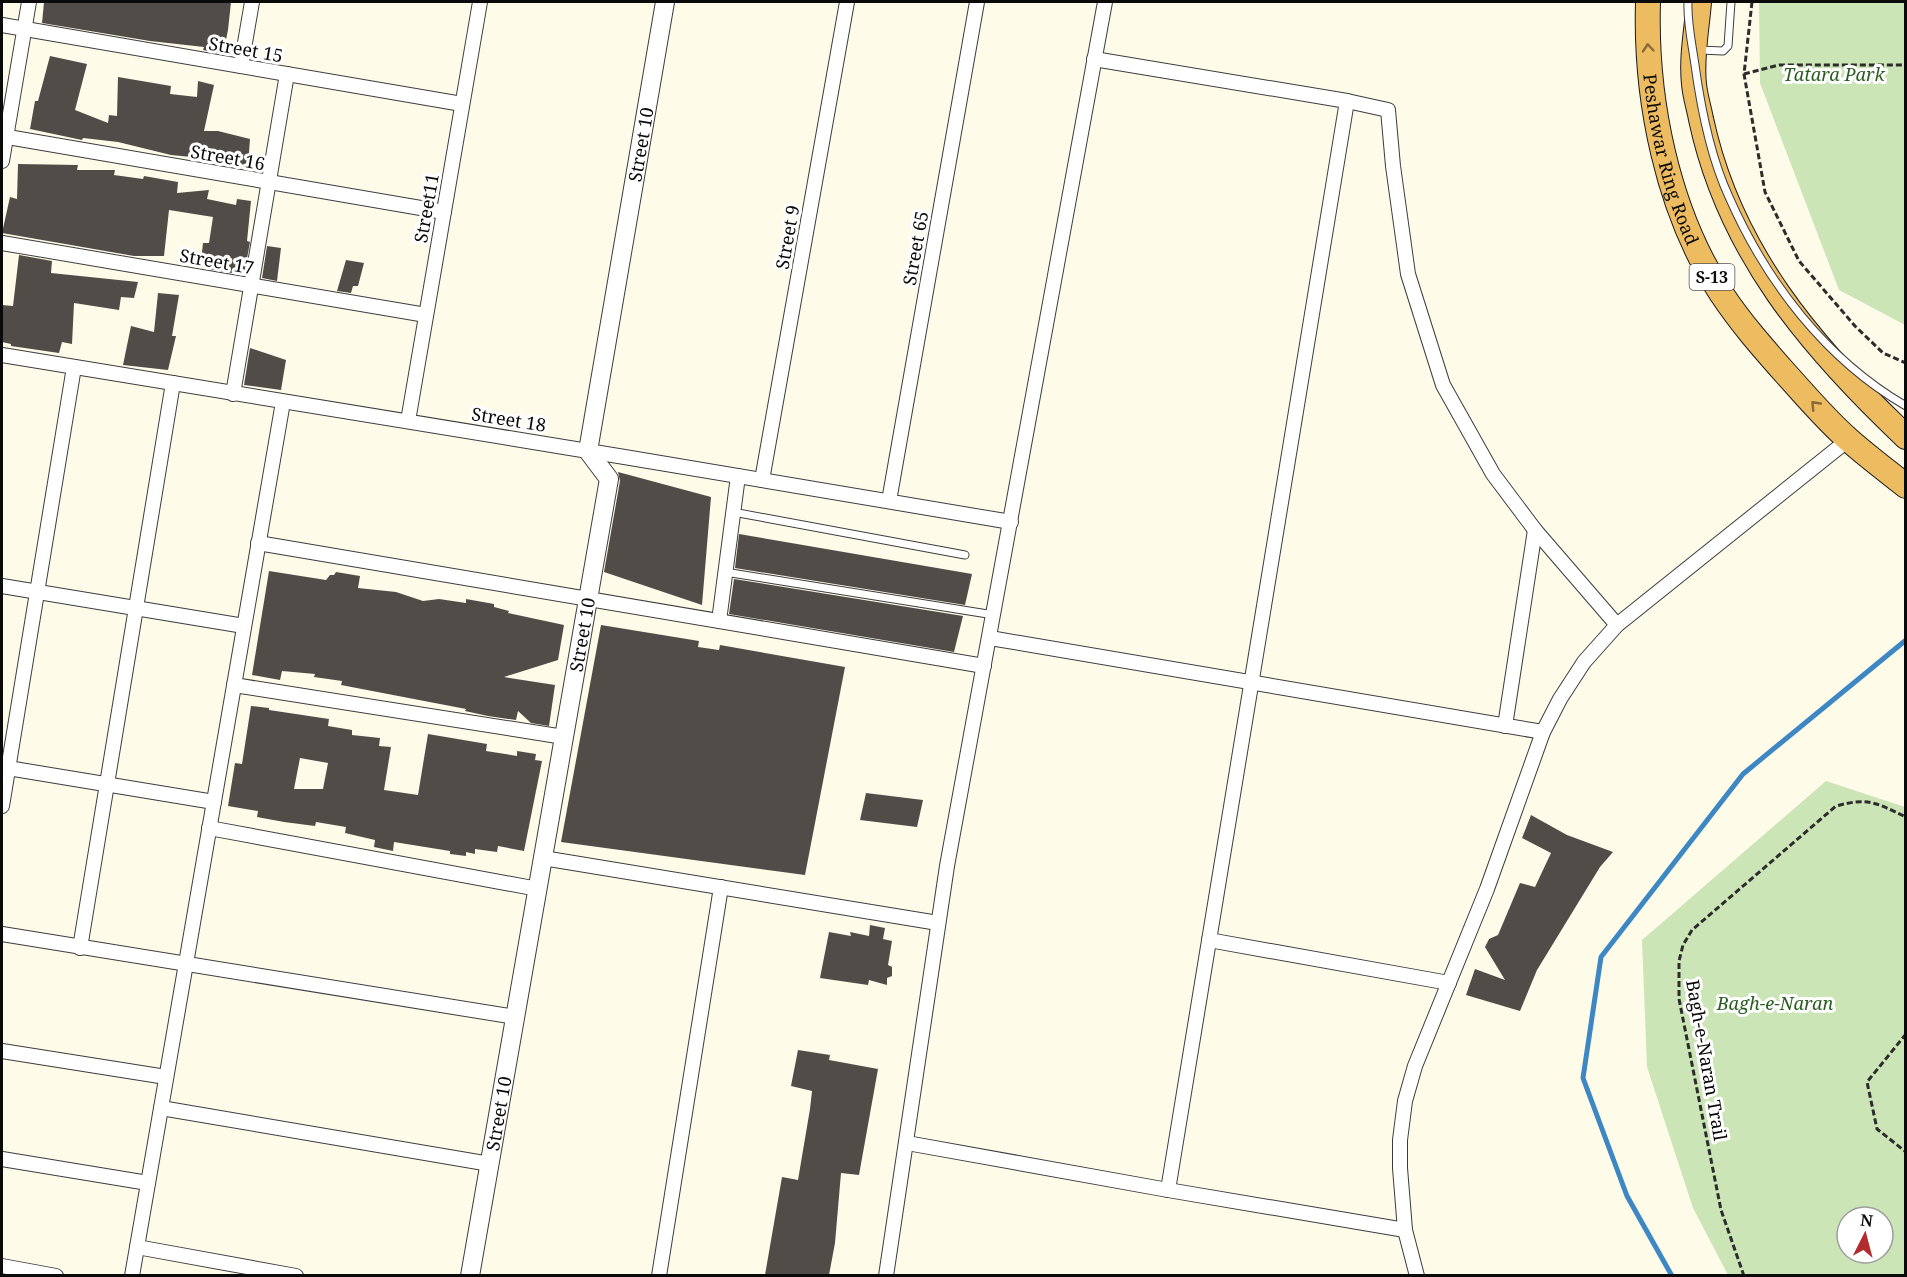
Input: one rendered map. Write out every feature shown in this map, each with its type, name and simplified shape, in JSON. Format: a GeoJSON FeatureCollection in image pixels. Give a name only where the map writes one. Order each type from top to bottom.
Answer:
{"type":"FeatureCollection","features":[{"type":"Feature","properties":{"kind":"highway","name":"Peshawar Ring Road"},"geometry":{"type":"LineString","coordinates":[[1648,2],[1647,30],[1656,116],[1678,207],[1720,292],[1753,336],[1848,440],[1905,486]]}},
{"type":"Feature","properties":{"kind":"highway","name":"Peshawar Ring Road"},"geometry":{"type":"LineString","coordinates":[[1699,2],[1693,83],[1706,141],[1725,200],[1753,256],[1786,307],[1852,382],[1905,437]]}},
{"type":"Feature","properties":{"kind":"highway"},"geometry":{"type":"LineString","coordinates":[[1852,382],[1905,416]]}},
{"type":"Feature","properties":{"kind":"street"},"geometry":{"type":"LineString","coordinates":[[2,161],[4,137],[29,2]]}},
{"type":"Feature","properties":{"kind":"street"},"geometry":{"type":"LineString","coordinates":[[241,66],[252,2]]}},
{"type":"Feature","properties":{"kind":"street","name":"Street11"},"geometry":{"type":"LineString","coordinates":[[408,420],[480,2]]}},
{"type":"Feature","properties":{"kind":"street","name":"Street 10"},"geometry":{"type":"LineString","coordinates":[[470,1275],[609,479],[588,451],[664,2]]}},
{"type":"Feature","properties":{"kind":"street","name":"Street 9"},"geometry":{"type":"LineString","coordinates":[[762,480],[847,2]]}},
{"type":"Feature","properties":{"kind":"street","name":"Street 65"},"geometry":{"type":"LineString","coordinates":[[889,501],[977,2]]}},
{"type":"Feature","properties":{"kind":"street"},"geometry":{"type":"LineString","coordinates":[[886,1275],[938,923],[1105,2]]}},
{"type":"Feature","properties":{"kind":"street","name":"Street 15"},"geometry":{"type":"LineString","coordinates":[[2,25],[462,104]]}},
{"type":"Feature","properties":{"kind":"street"},"geometry":{"type":"LineString","coordinates":[[1094,59],[1347,101],[1388,110],[1393,166],[1408,274],[1443,385],[1493,474],[1535,530],[1617,625]]}},
{"type":"Feature","properties":{"kind":"street"},"geometry":{"type":"LineString","coordinates":[[233,394],[287,74]]}},
{"type":"Feature","properties":{"kind":"street"},"geometry":{"type":"LineString","coordinates":[[1168,1190],[1347,101]]}},
{"type":"Feature","properties":{"kind":"street","name":"Street 16"},"geometry":{"type":"LineString","coordinates":[[4,137],[444,212]]}},
{"type":"Feature","properties":{"kind":"street","name":"Street 17"},"geometry":{"type":"LineString","coordinates":[[2,243],[426,315]]}},
{"type":"Feature","properties":{"kind":"street","name":"Street 18"},"geometry":{"type":"LineString","coordinates":[[2,355],[233,394],[408,420],[1011,522]]}},
{"type":"Feature","properties":{"kind":"street"},"geometry":{"type":"LineString","coordinates":[[2,806],[5,767],[74,367]]}},
{"type":"Feature","properties":{"kind":"street"},"geometry":{"type":"LineString","coordinates":[[80,948],[173,383]]}},
{"type":"Feature","properties":{"kind":"street"},"geometry":{"type":"LineString","coordinates":[[132,1275],[283,402]]}},
{"type":"Feature","properties":{"kind":"street"},"geometry":{"type":"LineString","coordinates":[[1417,1275],[1405,1230],[1400,1168],[1400,1140],[1405,1101],[1415,1066],[1487,889],[1543,732],[1560,699],[1584,662],[1617,625],[1848,440]]}},
{"type":"Feature","properties":{"kind":"street"},"geometry":{"type":"LineString","coordinates":[[719,621],[738,476]]}},
{"type":"Feature","properties":{"kind":"street"},"geometry":{"type":"LineString","coordinates":[[1505,726],[1535,530]]}},
{"type":"Feature","properties":{"kind":"street"},"geometry":{"type":"LineString","coordinates":[[258,543],[984,666]]}},
{"type":"Feature","properties":{"kind":"street"},"geometry":{"type":"LineString","coordinates":[[2,586],[244,626]]}},
{"type":"Feature","properties":{"kind":"street"},"geometry":{"type":"LineString","coordinates":[[990,638],[1543,732]]}},
{"type":"Feature","properties":{"kind":"street"},"geometry":{"type":"LineString","coordinates":[[234,685],[564,737]]}},
{"type":"Feature","properties":{"kind":"street"},"geometry":{"type":"LineString","coordinates":[[5,767],[214,802]]}},
{"type":"Feature","properties":{"kind":"street"},"geometry":{"type":"LineString","coordinates":[[209,828],[538,889]]}},
{"type":"Feature","properties":{"kind":"street"},"geometry":{"type":"LineString","coordinates":[[543,858],[938,923]]}},
{"type":"Feature","properties":{"kind":"street"},"geometry":{"type":"LineString","coordinates":[[659,1275],[721,887]]}},
{"type":"Feature","properties":{"kind":"street"},"geometry":{"type":"LineString","coordinates":[[2,934],[515,1017]]}},
{"type":"Feature","properties":{"kind":"street"},"geometry":{"type":"LineString","coordinates":[[1209,940],[1449,983]]}},
{"type":"Feature","properties":{"kind":"street"},"geometry":{"type":"LineString","coordinates":[[2,1052],[166,1077]]}},
{"type":"Feature","properties":{"kind":"street"},"geometry":{"type":"LineString","coordinates":[[161,1108],[490,1164]]}},
{"type":"Feature","properties":{"kind":"street"},"geometry":{"type":"LineString","coordinates":[[907,1143],[1405,1230]]}},
{"type":"Feature","properties":{"kind":"street"},"geometry":{"type":"LineString","coordinates":[[2,1159],[148,1183]]}},
{"type":"Feature","properties":{"kind":"street"},"geometry":{"type":"LineString","coordinates":[[137,1247],[296,1275]]}},
{"type":"Feature","properties":{"kind":"street"},"geometry":{"type":"LineString","coordinates":[[2,1266],[56,1275]]}},
{"type":"Feature","properties":{"kind":"lane"},"geometry":{"type":"LineString","coordinates":[[1688,2],[1699,90],[1710,142],[1728,196],[1754,248],[1782,292],[1822,339],[1857,372],[1905,406]]}},
{"type":"Feature","properties":{"kind":"lane"},"geometry":{"type":"LineString","coordinates":[[1694,50],[1723,51],[1728,46],[1731,2]]}},
{"type":"Feature","properties":{"kind":"lane"},"geometry":{"type":"LineString","coordinates":[[733,512],[965,555]]}},
{"type":"Feature","properties":{"kind":"lane"},"geometry":{"type":"LineString","coordinates":[[725,572],[994,615]]}},
{"type":"Feature","properties":{"kind":"path"},"geometry":{"type":"LineString","coordinates":[[1752,2],[1744,74],[1765,192],[1799,261],[1855,326],[1883,352],[1905,363]]}},
{"type":"Feature","properties":{"kind":"path"},"geometry":{"type":"LineString","coordinates":[[1744,74],[1779,65],[1905,65]]}},
{"type":"Feature","properties":{"kind":"path","name":"Bagh-e-Naran Trail"},"geometry":{"type":"LineString","coordinates":[[1744,1275],[1721,1210],[1679,999],[1679,961],[1683,945],[1692,930],[1836,806],[1855,801],[1875,802],[1905,817]]}},
{"type":"Feature","properties":{"kind":"path"},"geometry":{"type":"LineString","coordinates":[[1905,1034],[1868,1082],[1877,1129],[1905,1152]]}},
{"type":"Feature","properties":{"kind":"green space","name":"Tatara Park"},"geometry":{"type":"Polygon","coordinates":[[[1759,2],[1905,2],[1905,325],[1839,290],[1760,83],[1759,2]]]}},
{"type":"Feature","properties":{"kind":"green space","name":"Bagh-e-Naran"},"geometry":{"type":"Polygon","coordinates":[[[1826,781],[1905,807],[1905,1275],[1728,1275],[1693,1208],[1647,1067],[1642,940],[1826,781]]]}},
{"type":"Feature","properties":{"kind":"building"},"geometry":{"type":"Polygon","coordinates":[[[44,2],[231,2],[223,54],[203,50],[204,47],[150,41],[42,23],[44,2]]]}},
{"type":"Feature","properties":{"kind":"building"},"geometry":{"type":"Polygon","coordinates":[[[50,56],[87,64],[75,110],[108,123],[109,115],[117,116],[118,77],[171,86],[170,94],[197,97],[198,81],[214,85],[204,131],[218,131],[250,139],[248,166],[203,153],[202,158],[171,155],[118,142],[83,138],[82,140],[30,129],[35,101],[38,101],[50,56]]]}},
{"type":"Feature","properties":{"kind":"building"},"geometry":{"type":"Polygon","coordinates":[[[18,164],[78,165],[77,170],[115,170],[114,175],[143,179],[144,176],[178,182],[177,193],[209,190],[207,199],[236,205],[237,199],[251,201],[247,241],[250,242],[244,275],[208,269],[209,262],[201,261],[203,243],[209,243],[213,217],[169,210],[164,256],[134,256],[2,233],[10,197],[17,199],[18,164]]]}},
{"type":"Feature","properties":{"kind":"building"},"geometry":{"type":"Polygon","coordinates":[[[267,246],[281,248],[277,281],[262,278],[267,246]]]}},
{"type":"Feature","properties":{"kind":"building"},"geometry":{"type":"Polygon","coordinates":[[[19,255],[52,261],[51,273],[138,282],[134,298],[121,297],[119,310],[74,303],[72,344],[62,342],[59,353],[11,346],[11,344],[2,342],[2,305],[13,306],[19,255]]]}},
{"type":"Feature","properties":{"kind":"building"},"geometry":{"type":"Polygon","coordinates":[[[346,260],[364,263],[358,286],[353,286],[351,293],[337,291],[346,260]]]}},
{"type":"Feature","properties":{"kind":"building"},"geometry":{"type":"Polygon","coordinates":[[[158,293],[179,295],[172,336],[176,336],[168,370],[123,365],[131,326],[154,332],[158,293]]]}},
{"type":"Feature","properties":{"kind":"building"},"geometry":{"type":"Polygon","coordinates":[[[250,348],[286,360],[281,390],[244,385],[250,348]]]}},
{"type":"Feature","properties":{"kind":"building"},"geometry":{"type":"Polygon","coordinates":[[[618,472],[711,497],[702,605],[604,572],[620,481],[618,472]]]}},
{"type":"Feature","properties":{"kind":"building"},"geometry":{"type":"Polygon","coordinates":[[[739,534],[972,574],[965,605],[735,568],[739,534]]]}},
{"type":"Feature","properties":{"kind":"building"},"geometry":{"type":"Polygon","coordinates":[[[269,571],[326,580],[336,572],[360,576],[358,588],[396,592],[423,601],[439,599],[466,603],[466,599],[494,604],[494,607],[509,611],[508,613],[564,625],[558,660],[504,677],[555,685],[549,726],[531,723],[518,711],[516,720],[488,716],[465,711],[466,709],[341,685],[342,681],[314,677],[315,674],[282,671],[280,680],[252,675],[269,571]]]}},
{"type":"Feature","properties":{"kind":"building"},"geometry":{"type":"Polygon","coordinates":[[[734,579],[963,616],[954,652],[729,614],[734,579]]]}},
{"type":"Feature","properties":{"kind":"building"},"geometry":{"type":"Polygon","coordinates":[[[601,625],[699,641],[698,647],[719,650],[720,645],[845,667],[805,875],[561,842],[601,625]]]}},
{"type":"Feature","properties":{"kind":"building"},"geometry":{"type":"Polygon","coordinates":[[[251,706],[329,719],[328,726],[352,730],[352,735],[380,738],[379,746],[391,747],[384,790],[418,795],[428,734],[487,744],[486,751],[517,756],[517,751],[536,754],[535,760],[542,761],[524,851],[498,846],[497,852],[475,849],[475,854],[466,852],[466,856],[450,854],[450,851],[394,842],[393,851],[374,847],[375,840],[345,833],[346,827],[316,822],[315,826],[284,822],[257,817],[258,811],[228,806],[235,763],[242,764],[251,706]],[[300,758],[294,789],[323,789],[328,763],[300,758]]]}},
{"type":"Feature","properties":{"kind":"building"},"geometry":{"type":"Polygon","coordinates":[[[866,793],[923,800],[917,827],[860,820],[866,793]]]}},
{"type":"Feature","properties":{"kind":"building"},"geometry":{"type":"Polygon","coordinates":[[[1531,815],[1567,835],[1613,852],[1600,867],[1537,970],[1520,1011],[1466,995],[1475,969],[1505,980],[1485,947],[1489,939],[1498,935],[1520,883],[1535,887],[1551,853],[1522,838],[1531,815]]]}},
{"type":"Feature","properties":{"kind":"building"},"geometry":{"type":"Polygon","coordinates":[[[870,925],[885,928],[883,939],[892,941],[888,965],[892,967],[892,976],[887,978],[887,985],[869,980],[868,985],[820,978],[829,932],[851,936],[850,932],[869,936],[870,925]]]}},
{"type":"Feature","properties":{"kind":"building"},"geometry":{"type":"Polygon","coordinates":[[[798,1050],[830,1055],[829,1060],[878,1069],[859,1175],[841,1173],[835,1243],[829,1275],[765,1275],[782,1177],[798,1180],[810,1109],[812,1091],[791,1086],[798,1050]]]}},
{"type":"Feature","properties":{"kind":"waterway"},"geometry":{"type":"LineString","coordinates":[[1672,1276],[1627,1196],[1583,1078],[1601,957],[1743,774],[1906,640]]}}]}
